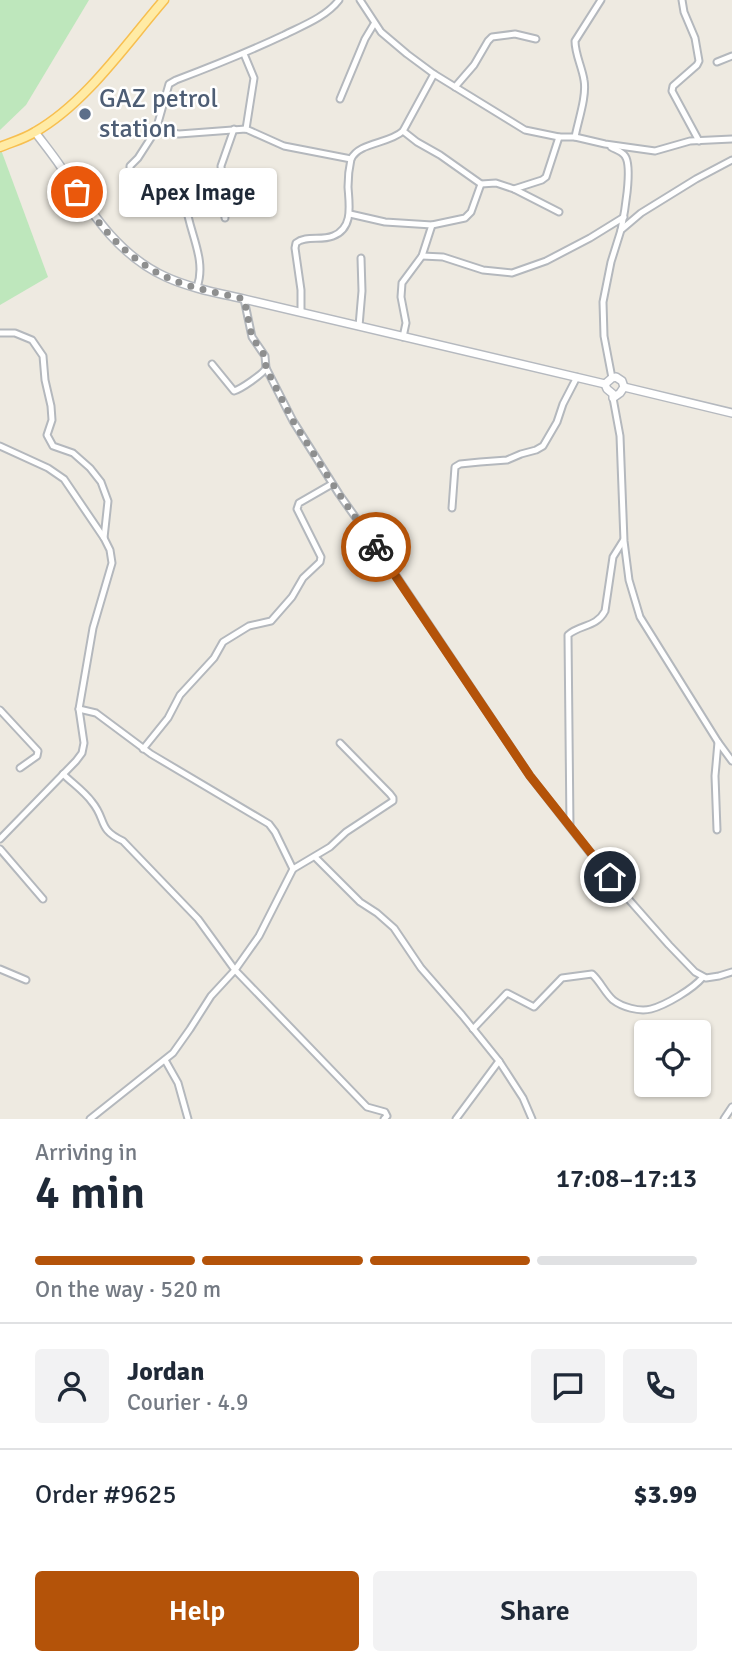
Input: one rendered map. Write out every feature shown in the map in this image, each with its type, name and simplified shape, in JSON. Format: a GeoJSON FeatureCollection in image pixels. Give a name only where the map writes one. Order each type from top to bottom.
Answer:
{"type":"FeatureCollection","features":[{"type":"Feature","properties":{"kind":"main road"},"geometry":{"type":"LineString","coordinates":[[0,147],[35,132],[63,112],[87,90],[164,0]]}},
{"type":"Feature","properties":{"kind":"street"},"geometry":{"type":"LineString","coordinates":[[130,207],[130,166],[156,130],[169,84],[304,26],[334,7],[339,0]]}},
{"type":"Feature","properties":{"kind":"street"},"geometry":{"type":"LineString","coordinates":[[360,0],[374,24],[407,54],[434,74],[525,130],[655,151],[683,142],[732,139]]}},
{"type":"Feature","properties":{"kind":"street"},"geometry":{"type":"LineString","coordinates":[[575,137],[585,86],[575,41],[601,0]]}},
{"type":"Feature","properties":{"kind":"street"},"geometry":{"type":"LineString","coordinates":[[682,0],[695,38],[699,61],[698,65],[673,86],[671,92],[699,141]]}},
{"type":"Feature","properties":{"kind":"street"},"geometry":{"type":"LineString","coordinates":[[340,99],[374,24]]}},
{"type":"Feature","properties":{"kind":"street"},"geometry":{"type":"LineString","coordinates":[[455,87],[474,65],[492,37],[515,34],[536,39]]}},
{"type":"Feature","properties":{"kind":"street"},"geometry":{"type":"LineString","coordinates":[[244,54],[254,78],[246,129]]}},
{"type":"Feature","properties":{"kind":"street"},"geometry":{"type":"LineString","coordinates":[[717,62],[732,56]]}},
{"type":"Feature","properties":{"kind":"street"},"geometry":{"type":"LineString","coordinates":[[300,312],[301,290],[296,243],[302,239],[326,238],[342,231],[351,206],[348,181],[351,159],[357,150],[397,137],[403,131],[434,74]]}},
{"type":"Feature","properties":{"kind":"street"},"geometry":{"type":"LineString","coordinates":[[225,218],[222,166],[234,129]]}},
{"type":"Feature","properties":{"kind":"street"},"geometry":{"type":"LineString","coordinates":[[156,130],[178,134],[246,129],[285,146],[351,159]]}},
{"type":"Feature","properties":{"kind":"street"},"geometry":{"type":"LineString","coordinates":[[403,131],[481,184],[495,183],[514,189],[559,212]]}},
{"type":"Feature","properties":{"kind":"street"},"geometry":{"type":"LineString","coordinates":[[35,132],[106,231],[131,256],[167,278],[244,299],[605,384],[613,394],[620,436],[624,541],[629,580],[640,617],[732,761]]}},
{"type":"Feature","properties":{"kind":"street"},"geometry":{"type":"LineString","coordinates":[[514,189],[546,177],[559,137]]}},
{"type":"Feature","properties":{"kind":"street"},"geometry":{"type":"LineString","coordinates":[[605,144],[622,152],[628,163],[624,217],[603,302],[604,336],[612,378]]}},
{"type":"Feature","properties":{"kind":"street"},"geometry":{"type":"LineString","coordinates":[[621,230],[641,213],[732,160]]}},
{"type":"Feature","properties":{"kind":"street"},"geometry":{"type":"LineString","coordinates":[[350,214],[385,222],[432,225],[465,218],[481,184]]}},
{"type":"Feature","properties":{"kind":"street"},"geometry":{"type":"LineString","coordinates":[[186,205],[198,250],[200,279],[197,287]]}},
{"type":"Feature","properties":{"kind":"street"},"geometry":{"type":"LineString","coordinates":[[422,256],[443,257],[483,270],[512,273],[546,261],[624,217]]}},
{"type":"Feature","properties":{"kind":"street"},"geometry":{"type":"LineString","coordinates":[[403,337],[405,317],[400,291],[422,256],[432,225]]}},
{"type":"Feature","properties":{"kind":"street"},"geometry":{"type":"LineString","coordinates":[[359,326],[361,258]]}},
{"type":"Feature","properties":{"kind":"street"},"geometry":{"type":"LineString","coordinates":[[244,299],[252,337],[265,356],[266,368],[293,421],[332,484],[530,776],[610,877],[695,972],[703,977],[732,972]]}},
{"type":"Feature","properties":{"kind":"street"},"geometry":{"type":"LineString","coordinates":[[0,333],[15,333],[33,340],[43,356],[52,420],[47,435],[53,446],[73,453],[101,482],[108,501],[104,538]]}},
{"type":"Feature","properties":{"kind":"street"},"geometry":{"type":"LineString","coordinates":[[212,364],[234,391],[240,390],[250,380],[264,373],[266,368]]}},
{"type":"Feature","properties":{"kind":"street"},"geometry":{"type":"LineString","coordinates":[[452,508],[455,467],[507,460],[543,446],[577,377]]}},
{"type":"Feature","properties":{"kind":"street"},"geometry":{"type":"LineString","coordinates":[[605,384],[612,378],[619,378],[624,387]]}},
{"type":"Feature","properties":{"kind":"street"},"geometry":{"type":"LineString","coordinates":[[612,398],[624,387]]}},
{"type":"Feature","properties":{"kind":"street"},"geometry":{"type":"LineString","coordinates":[[624,387],[732,414]]}},
{"type":"Feature","properties":{"kind":"street"},"geometry":{"type":"LineString","coordinates":[[0,446],[48,468],[64,479],[104,538],[110,550],[111,563],[93,628],[79,709],[85,743],[82,753],[0,839]]}},
{"type":"Feature","properties":{"kind":"street"},"geometry":{"type":"LineString","coordinates":[[143,749],[168,718],[180,695],[214,658],[223,642],[249,626],[271,621],[292,597],[298,584],[320,562],[321,557],[297,507],[299,503],[332,484]]}},
{"type":"Feature","properties":{"kind":"street"},"geometry":{"type":"LineString","coordinates":[[570,827],[568,635],[602,617],[613,557],[624,541]]}},
{"type":"Feature","properties":{"kind":"street"},"geometry":{"type":"LineString","coordinates":[[79,709],[96,713],[143,749],[270,824],[293,869]]}},
{"type":"Feature","properties":{"kind":"street"},"geometry":{"type":"LineString","coordinates":[[0,710],[38,751],[37,756],[20,768]]}},
{"type":"Feature","properties":{"kind":"street"},"geometry":{"type":"LineString","coordinates":[[717,830],[715,776],[718,742]]}},
{"type":"Feature","properties":{"kind":"street"},"geometry":{"type":"LineString","coordinates":[[90,1119],[173,1053],[211,996],[235,970],[259,936],[293,869],[315,858],[346,832],[393,802],[390,794],[340,743]]}},
{"type":"Feature","properties":{"kind":"street"},"geometry":{"type":"LineString","coordinates":[[62,774],[91,800],[108,833],[123,841],[198,919],[235,970],[367,1107],[386,1112],[384,1119]]}},
{"type":"Feature","properties":{"kind":"street"},"geometry":{"type":"LineString","coordinates":[[0,849],[43,899]]}},
{"type":"Feature","properties":{"kind":"street"},"geometry":{"type":"LineString","coordinates":[[315,858],[360,902],[394,928],[421,968],[499,1061],[523,1098],[532,1119]]}},
{"type":"Feature","properties":{"kind":"street"},"geometry":{"type":"LineString","coordinates":[[0,969],[26,980]]}},
{"type":"Feature","properties":{"kind":"street"},"geometry":{"type":"LineString","coordinates":[[473,1029],[507,993],[534,1007],[558,981],[566,977],[592,974],[613,1000],[628,1007],[650,1009],[687,992],[703,977]]}},
{"type":"Feature","properties":{"kind":"street"},"geometry":{"type":"LineString","coordinates":[[165,1060],[178,1083],[188,1119]]}},
{"type":"Feature","properties":{"kind":"street"},"geometry":{"type":"LineString","coordinates":[[456,1119],[499,1061]]}},
{"type":"Feature","properties":{"kind":"street"},"geometry":{"type":"LineString","coordinates":[[724,1119],[732,1107]]}},
{"type":"Feature","properties":{"kind":"green space"},"geometry":{"type":"Polygon","coordinates":[[[0,0],[89,0],[26,105],[0,130],[0,0]]]}},
{"type":"Feature","properties":{"kind":"green space"},"geometry":{"type":"Polygon","coordinates":[[[0,147],[48,277],[0,305],[0,147]]]}},
{"type":"Feature","properties":{"kind":"way so far"},"geometry":{"type":"LineString","coordinates":[[77,192],[106,231],[131,256],[147,267],[182,283],[244,299],[252,337],[265,356],[266,368],[293,421],[376,547]]}},
{"type":"Feature","properties":{"kind":"place","name":"GAZ petrol station"},"geometry":{"type":"Point","coordinates":[85,114]}},
{"type":"Feature","properties":{"kind":"place","name":"Apex Image"},"geometry":{"type":"Point","coordinates":[77,192]}},
{"type":"Feature","properties":{"kind":"route"},"geometry":{"type":"LineString","coordinates":[[376,547],[530,776],[610,877]]}}]}
